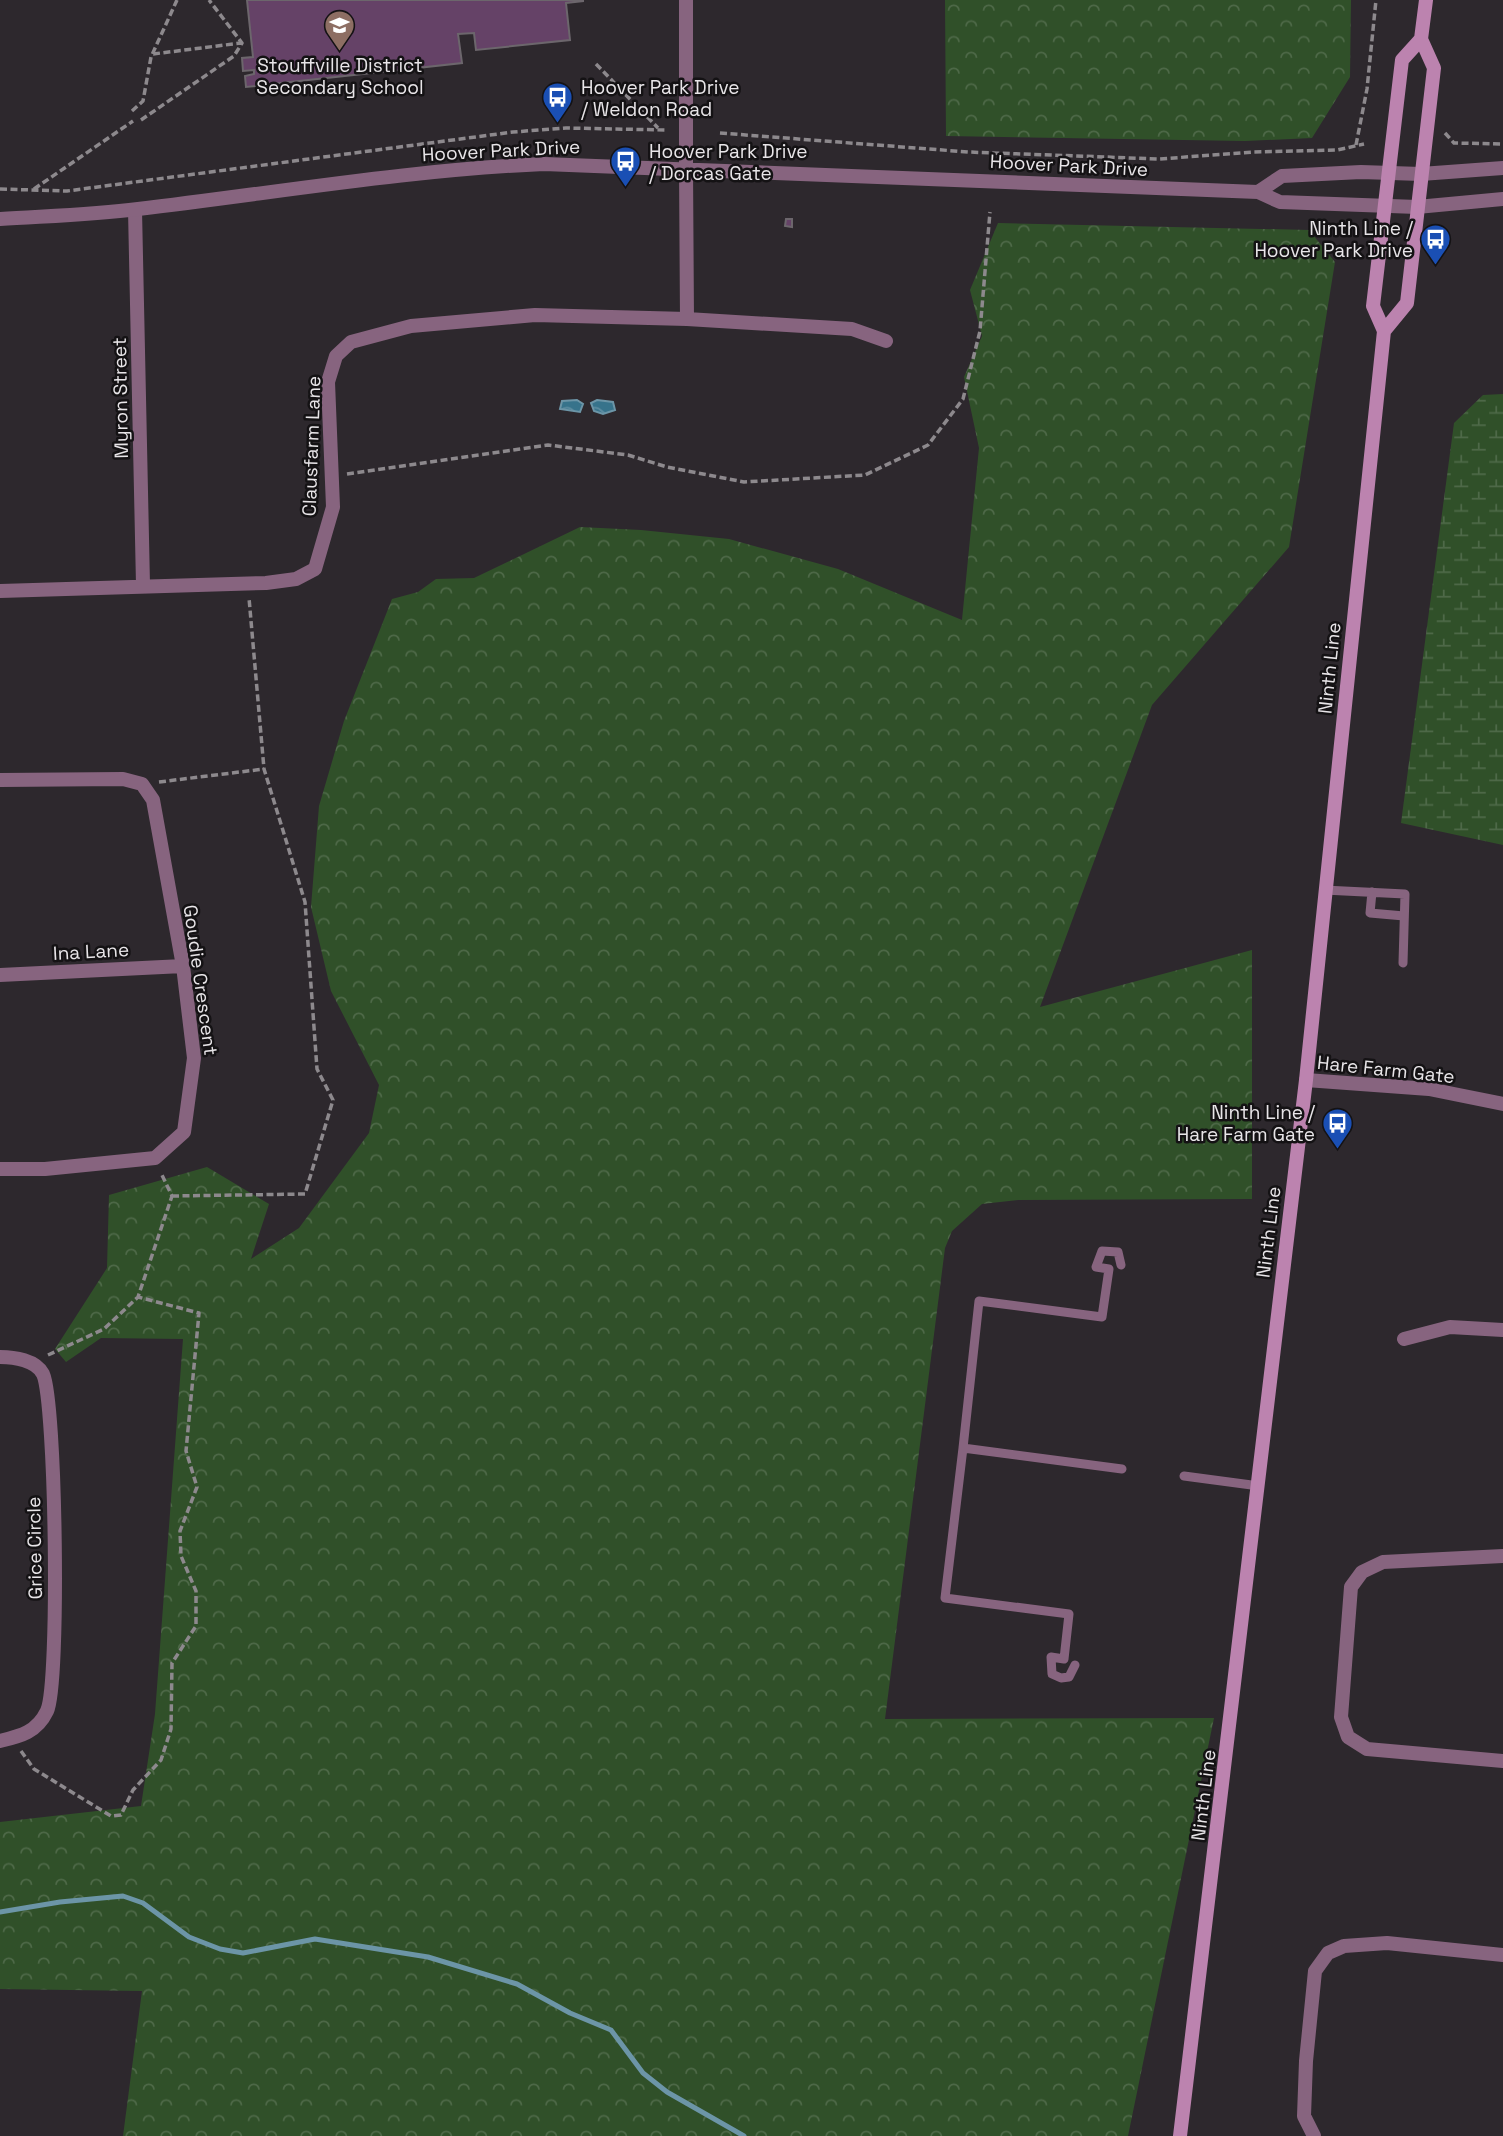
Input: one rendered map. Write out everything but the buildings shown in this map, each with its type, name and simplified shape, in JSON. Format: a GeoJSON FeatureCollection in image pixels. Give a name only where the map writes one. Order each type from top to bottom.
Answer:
{"type":"FeatureCollection","features":[{"type":"Feature","properties":{"kind":"main road","name":"Ninth Line"},"geometry":{"type":"LineString","coordinates":[[1384,331],[1407,303],[1434,68],[1421,39],[1426,0]]}},
{"type":"Feature","properties":{"kind":"main road","name":"Ninth Line"},"geometry":{"type":"LineString","coordinates":[[1180,2136],[1306,1080],[1384,331],[1373,306],[1402,60],[1421,39]]}},
{"type":"Feature","properties":{"kind":"street"},"geometry":{"type":"LineString","coordinates":[[686,0],[687,318]]}},
{"type":"Feature","properties":{"kind":"street","name":"Hoover Park Drive"},"geometry":{"type":"LineString","coordinates":[[0,219],[135,210],[470,167],[544,164],[1258,192],[1280,202],[1385,206],[1417,207],[1503,199]]}},
{"type":"Feature","properties":{"kind":"street"},"geometry":{"type":"LineString","coordinates":[[1258,192],[1282,176],[1389,172],[1421,174],[1503,168]]}},
{"type":"Feature","properties":{"kind":"street","name":"Myron Street"},"geometry":{"type":"LineString","coordinates":[[135,210],[143,585]]}},
{"type":"Feature","properties":{"kind":"street","name":"Clausfarm Lane"},"geometry":{"type":"LineString","coordinates":[[0,591],[248,583],[296,579],[315,569],[332,506],[328,382],[335,356],[351,342],[411,326],[535,314],[687,318],[852,329],[886,341]]}},
{"type":"Feature","properties":{"kind":"street"},"geometry":{"type":"LineString","coordinates":[[0,779],[123,779],[142,785]]}},
{"type":"Feature","properties":{"kind":"street","name":"Goudie Crescent"},"geometry":{"type":"LineString","coordinates":[[142,785],[153,800],[183,966],[194,1058],[184,1132],[155,1158]]}},
{"type":"Feature","properties":{"kind":"street","name":"Ina Lane"},"geometry":{"type":"LineString","coordinates":[[0,975],[183,966]]}},
{"type":"Feature","properties":{"kind":"street","name":"Hare Farm Gate"},"geometry":{"type":"LineString","coordinates":[[1306,1080],[1429,1089],[1503,1104]]}},
{"type":"Feature","properties":{"kind":"street"},"geometry":{"type":"LineString","coordinates":[[0,1169],[45,1170],[155,1158]]}},
{"type":"Feature","properties":{"kind":"street"},"geometry":{"type":"LineString","coordinates":[[1404,1339],[1450,1327],[1503,1330]]}},
{"type":"Feature","properties":{"kind":"street"},"geometry":{"type":"LineString","coordinates":[[0,1357],[31,1363]]}},
{"type":"Feature","properties":{"kind":"street","name":"Grice Circle"},"geometry":{"type":"LineString","coordinates":[[6,1740],[36,1728],[48,1709],[53,1683],[54,1548],[49,1402],[42,1372],[31,1363]]}},
{"type":"Feature","properties":{"kind":"street"},"geometry":{"type":"LineString","coordinates":[[1503,1556],[1383,1562],[1362,1572],[1351,1587],[1341,1717],[1348,1737],[1367,1749],[1503,1761]]}},
{"type":"Feature","properties":{"kind":"street"},"geometry":{"type":"LineString","coordinates":[[1314,2136],[1304,2116],[1307,2061],[1315,1971],[1328,1954],[1344,1946],[1387,1943],[1503,1955]]}},
{"type":"Feature","properties":{"kind":"lane"},"geometry":{"type":"LineString","coordinates":[[1324,890],[1405,894],[1403,963]]}},
{"type":"Feature","properties":{"kind":"lane"},"geometry":{"type":"LineString","coordinates":[[1372,892],[1370,914],[1404,916]]}},
{"type":"Feature","properties":{"kind":"lane"},"geometry":{"type":"LineString","coordinates":[[1069,1661],[1069,1614],[945,1598],[979,1301],[1102,1317],[1115,1268]]}},
{"type":"Feature","properties":{"kind":"lane"},"geometry":{"type":"LineString","coordinates":[[963,1448],[1122,1469]]}},
{"type":"Feature","properties":{"kind":"lane"},"geometry":{"type":"LineString","coordinates":[[1184,1476],[1259,1486]]}},
{"type":"Feature","properties":{"kind":"path"},"geometry":{"type":"LineString","coordinates":[[132,111],[143,101],[153,54],[177,0]]}},
{"type":"Feature","properties":{"kind":"path"},"geometry":{"type":"LineString","coordinates":[[209,0],[242,43]]}},
{"type":"Feature","properties":{"kind":"path"},"geometry":{"type":"LineString","coordinates":[[1356,145],[1367,89],[1376,0]]}},
{"type":"Feature","properties":{"kind":"path"},"geometry":{"type":"LineString","coordinates":[[153,54],[242,43]]}},
{"type":"Feature","properties":{"kind":"path"},"geometry":{"type":"LineString","coordinates":[[141,120],[234,56],[242,43]]}},
{"type":"Feature","properties":{"kind":"path"},"geometry":{"type":"LineString","coordinates":[[596,64],[659,130]]}},
{"type":"Feature","properties":{"kind":"path"},"geometry":{"type":"LineString","coordinates":[[33,190],[133,121]]}},
{"type":"Feature","properties":{"kind":"path"},"geometry":{"type":"LineString","coordinates":[[0,189],[66,191],[513,132],[566,128],[666,130]]}},
{"type":"Feature","properties":{"kind":"path"},"geometry":{"type":"LineString","coordinates":[[719,133],[968,152],[1159,159],[1338,150],[1364,144]]}},
{"type":"Feature","properties":{"kind":"path"},"geometry":{"type":"LineString","coordinates":[[1445,133],[1454,143],[1503,144]]}},
{"type":"Feature","properties":{"kind":"path"},"geometry":{"type":"LineString","coordinates":[[331,477],[548,445],[628,455],[667,467],[744,482],[866,475],[929,444],[962,398],[980,331],[990,212]]}},
{"type":"Feature","properties":{"kind":"path"},"geometry":{"type":"LineString","coordinates":[[172,1196],[305,1194],[333,1100],[317,1069],[305,902],[264,769],[248,583]]}},
{"type":"Feature","properties":{"kind":"path"},"geometry":{"type":"LineString","coordinates":[[142,785],[264,769]]}},
{"type":"Feature","properties":{"kind":"path"},"geometry":{"type":"LineString","coordinates":[[31,1363],[104,1329],[138,1297],[172,1196],[155,1158]]}},
{"type":"Feature","properties":{"kind":"path"},"geometry":{"type":"LineString","coordinates":[[6,1740],[34,1769],[111,1816],[121,1815],[133,1790],[161,1760],[171,1730],[172,1663],[196,1626],[195,1591],[181,1556],[180,1531],[197,1487],[186,1451],[199,1313],[138,1297]]}},
{"type":"Feature","properties":{"kind":"green space"},"geometry":{"type":"Polygon","coordinates":[[[945,0],[1351,0],[1350,77],[1312,138],[1245,141],[946,136],[945,0]]]}},
{"type":"Feature","properties":{"kind":"green space"},"geometry":{"type":"Polygon","coordinates":[[[998,223],[1309,230],[1335,262],[1289,547],[1152,705],[1040,1007],[1252,950],[1252,1199],[1018,1200],[982,1204],[952,1231],[945,1248],[885,1719],[1214,1718],[1128,2136],[123,2136],[142,1991],[0,1989],[0,1822],[141,1806],[155,1714],[183,1339],[101,1338],[66,1362],[55,1349],[107,1268],[109,1195],[207,1167],[269,1204],[251,1259],[299,1228],[369,1133],[379,1085],[331,991],[311,907],[319,806],[344,721],[392,599],[418,592],[436,579],[474,578],[580,527],[729,539],[838,569],[962,620],[979,448],[964,377],[982,336],[970,290],[998,223]]]}},
{"type":"Feature","properties":{"kind":"green space"},"geometry":{"type":"Polygon","coordinates":[[[1503,394],[1503,845],[1401,823],[1454,423],[1483,395],[1503,394]]]}},
{"type":"Feature","properties":{"kind":"water"},"geometry":{"type":"Polygon","coordinates":[[[577,400],[583,404],[580,412],[560,409],[562,401],[577,400]]]}},
{"type":"Feature","properties":{"kind":"water"},"geometry":{"type":"Polygon","coordinates":[[[597,400],[613,402],[615,410],[603,414],[594,411],[591,403],[597,400]]]}},
{"type":"Feature","properties":{"kind":"waterway"},"geometry":{"type":"LineString","coordinates":[[0,1912],[60,1902],[123,1896],[143,1903],[189,1937],[220,1949],[243,1953],[315,1939],[428,1957],[517,1984],[570,2013],[611,2030],[643,2073],[667,2092],[744,2136]]}},
{"type":"Feature","properties":{"kind":"place","name":"Stouffville District Secondary School"},"geometry":{"type":"Point","coordinates":[340,53]}},
{"type":"Feature","properties":{"kind":"place","name":"Hoover Park Drive / Weldon Road"},"geometry":{"type":"Point","coordinates":[558,125]}},
{"type":"Feature","properties":{"kind":"place","name":"Hoover Park Drive / Dorcas Gate"},"geometry":{"type":"Point","coordinates":[626,189]}},
{"type":"Feature","properties":{"kind":"place","name":"Ninth Line / Hoover Park Drive"},"geometry":{"type":"Point","coordinates":[1436,266]}},
{"type":"Feature","properties":{"kind":"place","name":"Ninth Line / Hare Farm Gate"},"geometry":{"type":"Point","coordinates":[1338,1150]}}]}
